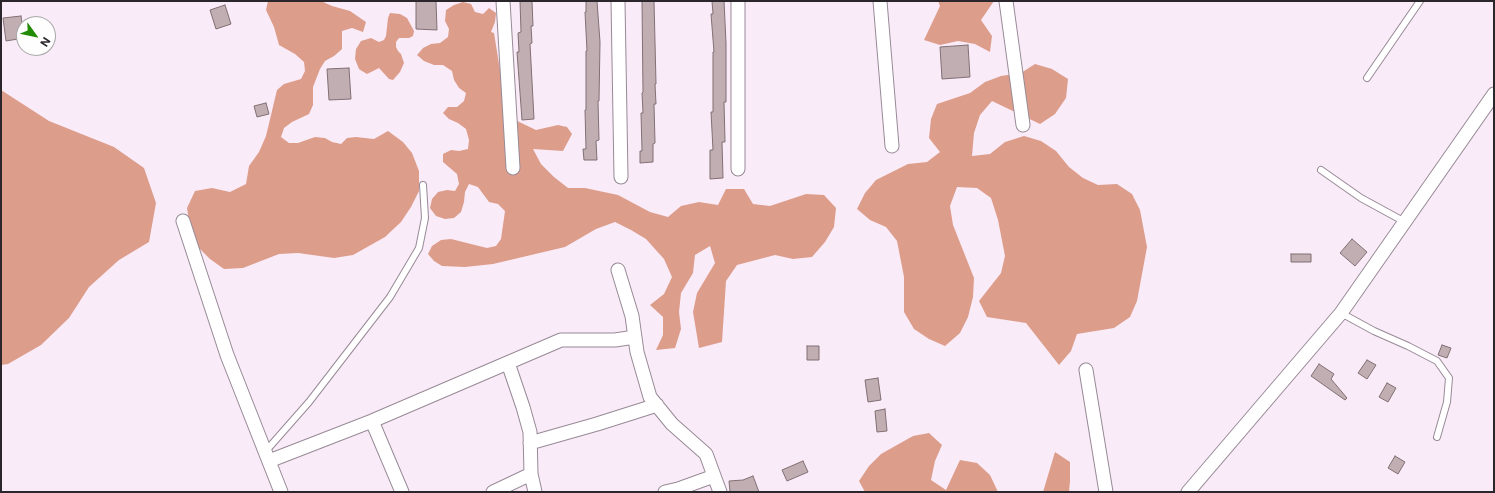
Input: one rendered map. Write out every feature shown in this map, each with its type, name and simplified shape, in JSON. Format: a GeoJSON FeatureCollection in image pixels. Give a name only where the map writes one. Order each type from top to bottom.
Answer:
{"type":"FeatureCollection","features":[{"type":"Feature","properties":{"kind":"street"},"geometry":{"type":"LineString","coordinates":[[503,1],[513,168]]}},
{"type":"Feature","properties":{"kind":"street"},"geometry":{"type":"LineString","coordinates":[[618,1],[621,177]]}},
{"type":"Feature","properties":{"kind":"street"},"geometry":{"type":"LineString","coordinates":[[738,1],[738,169]]}},
{"type":"Feature","properties":{"kind":"street"},"geometry":{"type":"LineString","coordinates":[[880,1],[892,146]]}},
{"type":"Feature","properties":{"kind":"street"},"geometry":{"type":"LineString","coordinates":[[1006,1],[1023,125]]}},
{"type":"Feature","properties":{"kind":"street"},"geometry":{"type":"LineString","coordinates":[[1191,490],[1342,313],[1494,94]]}},
{"type":"Feature","properties":{"kind":"street"},"geometry":{"type":"LineString","coordinates":[[183,221],[227,355],[281,492]]}},
{"type":"Feature","properties":{"kind":"street"},"geometry":{"type":"LineString","coordinates":[[618,270],[632,316],[637,352],[650,397],[672,424],[706,454],[720,492]]}},
{"type":"Feature","properties":{"kind":"street"},"geometry":{"type":"LineString","coordinates":[[267,457],[372,421],[561,340],[615,340],[635,337]]}},
{"type":"Feature","properties":{"kind":"street"},"geometry":{"type":"LineString","coordinates":[[508,363],[530,432],[531,474],[535,492]]}},
{"type":"Feature","properties":{"kind":"street"},"geometry":{"type":"LineString","coordinates":[[1086,370],[1106,492]]}},
{"type":"Feature","properties":{"kind":"street"},"geometry":{"type":"LineString","coordinates":[[530,443],[657,405]]}},
{"type":"Feature","properties":{"kind":"street"},"geometry":{"type":"LineString","coordinates":[[372,421],[402,492]]}},
{"type":"Feature","properties":{"kind":"street"},"geometry":{"type":"LineString","coordinates":[[493,492],[531,474]]}},
{"type":"Feature","properties":{"kind":"street"},"geometry":{"type":"LineString","coordinates":[[665,492],[714,476]]}},
{"type":"Feature","properties":{"kind":"lane"},"geometry":{"type":"LineString","coordinates":[[1367,78],[1420,1]]}},
{"type":"Feature","properties":{"kind":"lane"},"geometry":{"type":"LineString","coordinates":[[1321,170],[1361,198],[1405,222]]}},
{"type":"Feature","properties":{"kind":"lane"},"geometry":{"type":"LineString","coordinates":[[267,457],[390,297],[418,248],[425,218],[423,185]]}},
{"type":"Feature","properties":{"kind":"lane"},"geometry":{"type":"LineString","coordinates":[[1342,313],[1374,331],[1437,361],[1449,378],[1447,402],[1437,437]]}},
{"type":"Feature","properties":{"kind":"shaded area"},"geometry":{"type":"Polygon","coordinates":[[[268,1],[321,1],[350,11],[366,22],[363,32],[352,28],[342,31],[342,49],[325,61],[320,69],[313,87],[313,105],[309,114],[292,122],[284,128],[281,137],[289,143],[298,143],[315,137],[325,138],[332,142],[341,144],[347,138],[356,137],[374,139],[388,131],[403,142],[412,153],[419,171],[419,191],[401,222],[385,237],[353,255],[334,258],[298,253],[279,254],[243,268],[224,269],[210,259],[197,246],[190,227],[187,208],[195,191],[212,188],[230,192],[246,184],[249,166],[259,152],[266,136],[277,90],[284,84],[301,79],[305,71],[304,62],[295,54],[279,45],[274,27],[266,10],[268,1]]]}},
{"type":"Feature","properties":{"kind":"shaded area"},"geometry":{"type":"Polygon","coordinates":[[[938,1],[994,1],[981,20],[992,36],[990,52],[975,44],[958,41],[940,45],[924,40],[940,6],[938,1]]]}},
{"type":"Feature","properties":{"kind":"shaded area"},"geometry":{"type":"Polygon","coordinates":[[[463,2],[471,4],[475,12],[483,14],[489,8],[496,13],[495,22],[491,32],[494,33],[507,114],[513,119],[536,130],[558,125],[567,127],[572,134],[563,151],[533,149],[541,164],[568,188],[585,188],[618,195],[650,212],[668,217],[681,206],[699,202],[718,205],[726,189],[744,189],[753,204],[770,206],[806,194],[824,195],[836,208],[834,227],[825,242],[812,257],[793,259],[775,255],[737,265],[726,281],[722,342],[699,348],[693,312],[697,293],[715,263],[710,246],[695,255],[693,273],[681,293],[679,312],[681,329],[675,348],[656,350],[663,335],[663,317],[650,305],[664,294],[672,277],[664,259],[646,239],[615,222],[596,229],[565,247],[493,264],[465,267],[442,266],[434,261],[428,254],[432,246],[441,240],[451,239],[487,248],[496,246],[501,239],[505,211],[498,204],[489,202],[478,187],[469,184],[465,192],[461,212],[454,218],[445,219],[436,216],[430,208],[432,199],[438,192],[447,190],[455,191],[459,184],[457,174],[443,162],[443,154],[451,150],[459,151],[468,149],[469,140],[466,129],[449,119],[443,113],[448,107],[457,107],[464,101],[466,93],[459,88],[454,80],[452,71],[443,65],[434,65],[424,61],[417,55],[423,48],[431,44],[440,43],[448,37],[449,29],[445,21],[446,10],[463,2]]]}},
{"type":"Feature","properties":{"kind":"shaded area"},"geometry":{"type":"Polygon","coordinates":[[[390,13],[400,14],[407,18],[414,31],[413,36],[409,38],[399,38],[396,42],[396,47],[401,54],[404,63],[400,72],[393,80],[389,79],[379,68],[367,74],[359,69],[355,59],[356,49],[361,41],[371,38],[379,42],[384,40],[390,13]]]}},
{"type":"Feature","properties":{"kind":"shaded area"},"geometry":{"type":"Polygon","coordinates":[[[1035,64],[1052,69],[1068,79],[1066,98],[1055,114],[1040,124],[992,101],[980,115],[974,133],[972,156],[990,154],[1005,142],[1024,136],[1041,141],[1056,151],[1069,167],[1083,178],[1098,185],[1117,184],[1132,194],[1140,210],[1147,247],[1137,301],[1130,317],[1114,328],[1077,334],[1071,351],[1059,365],[1026,323],[987,317],[979,301],[1001,273],[1005,256],[998,220],[991,198],[977,188],[957,187],[950,206],[953,225],[974,278],[973,297],[968,317],[960,333],[945,346],[929,339],[914,329],[904,312],[904,277],[897,241],[886,227],[870,220],[857,209],[865,193],[876,180],[908,164],[927,162],[940,152],[929,138],[931,119],[937,104],[970,93],[985,82],[1001,76],[1021,73],[1035,64]]]}},
{"type":"Feature","properties":{"kind":"shaded area"},"geometry":{"type":"Polygon","coordinates":[[[1,90],[49,121],[114,147],[144,168],[156,203],[149,242],[119,260],[89,287],[69,318],[41,345],[8,364],[1,365],[1,90]]]}},
{"type":"Feature","properties":{"kind":"shaded area"},"geometry":{"type":"Polygon","coordinates":[[[929,433],[942,445],[935,461],[931,480],[946,490],[960,460],[977,463],[990,475],[998,492],[865,492],[859,481],[869,466],[881,454],[913,436],[929,433]]]}},
{"type":"Feature","properties":{"kind":"shaded area"},"geometry":{"type":"Polygon","coordinates":[[[1055,452],[1070,462],[1069,492],[1043,492],[1055,452]]]}},
{"type":"Feature","properties":{"kind":"building"},"geometry":{"type":"Polygon","coordinates":[[[416,1],[436,1],[437,30],[416,29],[416,1]]]}},
{"type":"Feature","properties":{"kind":"building"},"geometry":{"type":"Polygon","coordinates":[[[520,1],[532,1],[533,26],[531,26],[532,43],[530,44],[534,119],[522,120],[517,52],[519,52],[518,33],[521,32],[520,1]]]}},
{"type":"Feature","properties":{"kind":"building"},"geometry":{"type":"Polygon","coordinates":[[[586,1],[597,1],[600,42],[598,101],[599,140],[596,141],[597,160],[584,160],[583,149],[586,149],[586,1]]]}},
{"type":"Feature","properties":{"kind":"building"},"geometry":{"type":"Polygon","coordinates":[[[642,1],[654,1],[656,104],[654,104],[655,143],[653,144],[653,162],[640,163],[640,151],[642,151],[641,113],[643,113],[642,1]]]}},
{"type":"Feature","properties":{"kind":"building"},"geometry":{"type":"Polygon","coordinates":[[[712,1],[724,1],[726,102],[724,102],[725,142],[722,142],[723,178],[710,179],[710,150],[713,150],[711,112],[713,112],[714,52],[711,14],[713,14],[712,1]]]}},
{"type":"Feature","properties":{"kind":"building"},"geometry":{"type":"Polygon","coordinates":[[[225,5],[231,24],[216,29],[210,10],[225,5]]]}},
{"type":"Feature","properties":{"kind":"building"},"geometry":{"type":"Polygon","coordinates":[[[16,17],[16,39],[6,41],[3,18],[16,17]]]}},
{"type":"Feature","properties":{"kind":"building"},"geometry":{"type":"Polygon","coordinates":[[[968,45],[970,77],[942,79],[940,47],[968,45]]]}},
{"type":"Feature","properties":{"kind":"building"},"geometry":{"type":"Polygon","coordinates":[[[349,68],[351,99],[329,100],[327,69],[349,68]]]}},
{"type":"Feature","properties":{"kind":"building"},"geometry":{"type":"Polygon","coordinates":[[[266,103],[269,114],[257,117],[254,106],[266,103]]]}},
{"type":"Feature","properties":{"kind":"building"},"geometry":{"type":"Polygon","coordinates":[[[1352,239],[1367,252],[1355,266],[1340,253],[1352,239]]]}},
{"type":"Feature","properties":{"kind":"building"},"geometry":{"type":"Polygon","coordinates":[[[1291,254],[1311,254],[1311,262],[1291,262],[1291,254]]]}},
{"type":"Feature","properties":{"kind":"building"},"geometry":{"type":"Polygon","coordinates":[[[1442,345],[1451,348],[1447,358],[1438,355],[1442,345]]]}},
{"type":"Feature","properties":{"kind":"building"},"geometry":{"type":"Polygon","coordinates":[[[807,346],[819,346],[819,360],[807,360],[807,346]]]}},
{"type":"Feature","properties":{"kind":"building"},"geometry":{"type":"Polygon","coordinates":[[[1367,360],[1376,365],[1367,379],[1358,373],[1367,360]]]}},
{"type":"Feature","properties":{"kind":"building"},"geometry":{"type":"Polygon","coordinates":[[[1319,364],[1334,374],[1331,379],[1347,398],[1345,400],[1311,376],[1319,364]]]}},
{"type":"Feature","properties":{"kind":"building"},"geometry":{"type":"Polygon","coordinates":[[[878,378],[881,400],[868,402],[865,380],[878,378]]]}},
{"type":"Feature","properties":{"kind":"building"},"geometry":{"type":"Polygon","coordinates":[[[1387,383],[1396,388],[1388,402],[1379,397],[1387,383]]]}},
{"type":"Feature","properties":{"kind":"building"},"geometry":{"type":"Polygon","coordinates":[[[885,409],[887,431],[877,432],[875,411],[885,409]]]}},
{"type":"Feature","properties":{"kind":"building"},"geometry":{"type":"Polygon","coordinates":[[[1395,456],[1405,462],[1398,474],[1388,468],[1395,456]]]}},
{"type":"Feature","properties":{"kind":"building"},"geometry":{"type":"Polygon","coordinates":[[[803,461],[808,472],[787,481],[782,470],[803,461]]]}},
{"type":"Feature","properties":{"kind":"building"},"geometry":{"type":"Polygon","coordinates":[[[753,476],[759,492],[730,492],[729,481],[743,480],[753,476]]]}}]}
